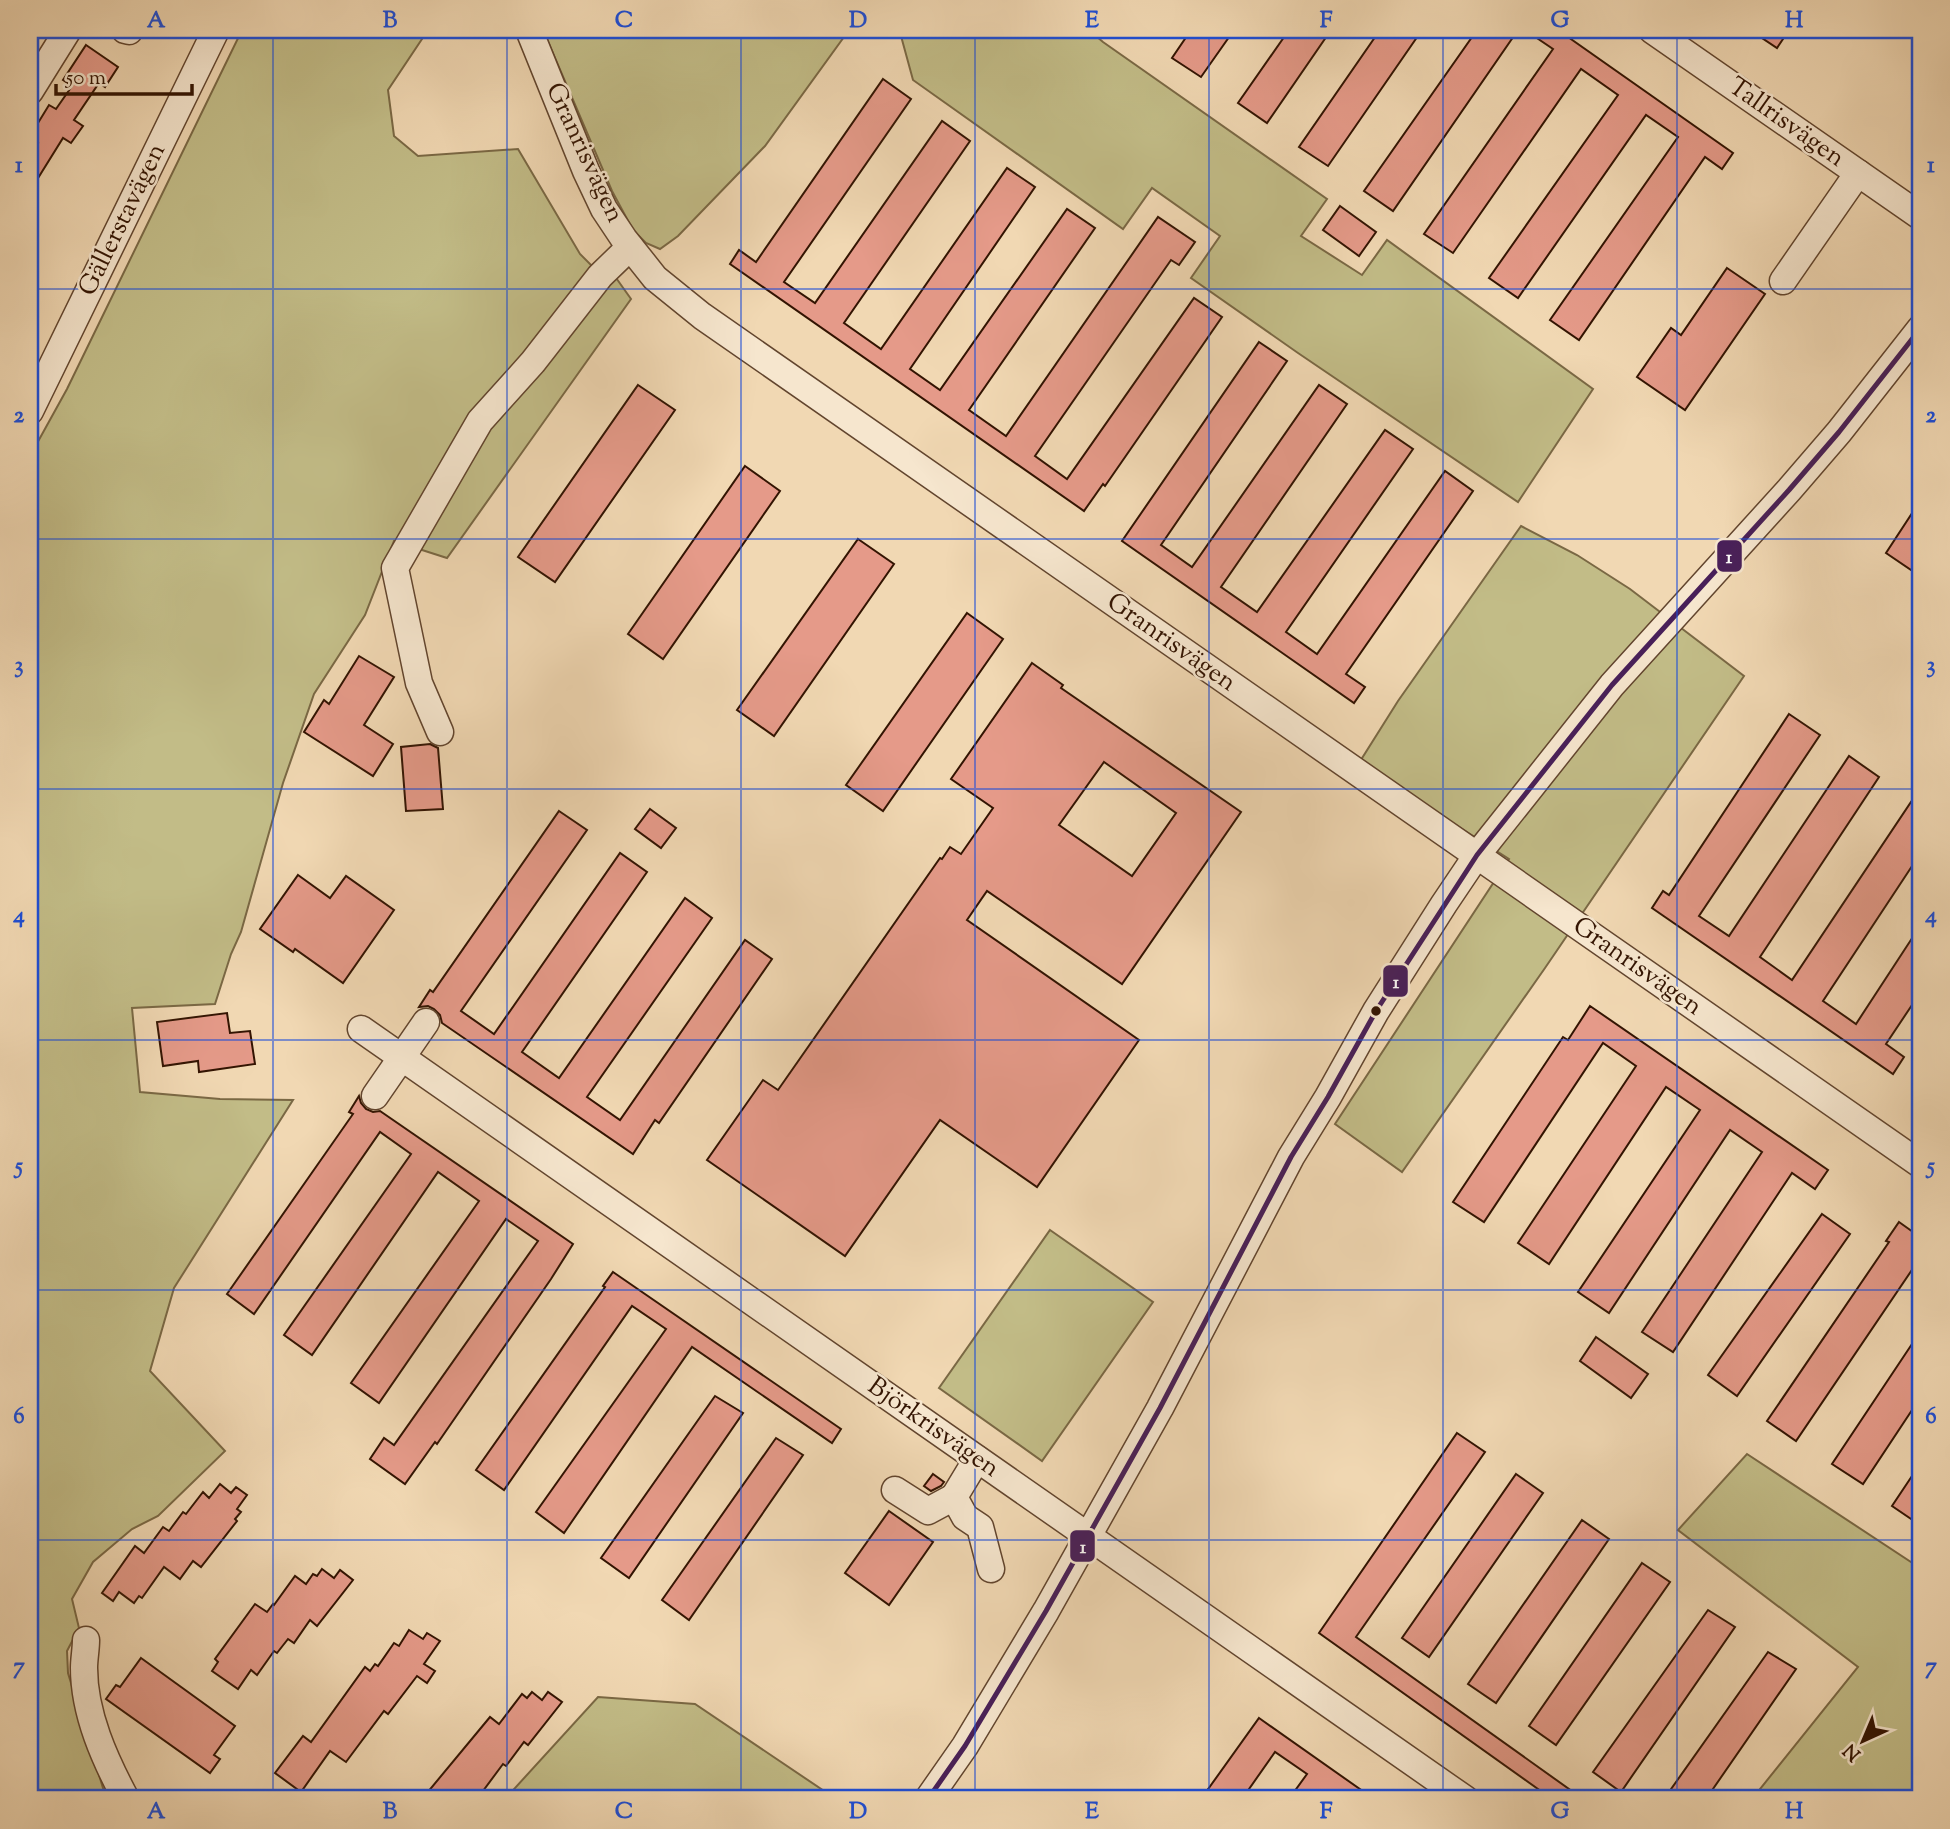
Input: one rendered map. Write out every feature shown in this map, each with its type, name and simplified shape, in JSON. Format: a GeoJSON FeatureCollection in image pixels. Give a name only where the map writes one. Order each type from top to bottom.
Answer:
{"type":"FeatureCollection","features":[{"type":"Feature","properties":{"kind":"street"},"geometry":{"type":"LineString","coordinates":[[30,91],[68,30]]}},
{"type":"Feature","properties":{"kind":"street","name":"Gällerstavägen"},"geometry":{"type":"LineString","coordinates":[[30,411],[216,30]]}},
{"type":"Feature","properties":{"kind":"street","name":"Granrisvägen"},"geometry":{"type":"LineString","coordinates":[[529,30],[604,209],[655,278],[702,316],[1920,1164]]}},
{"type":"Feature","properties":{"kind":"street","name":"Tallrisvägen"},"geometry":{"type":"LineString","coordinates":[[1652,30],[1920,216]]}},
{"type":"Feature","properties":{"kind":"street"},"geometry":{"type":"LineString","coordinates":[[1783,281],[1858,173]]}},
{"type":"Feature","properties":{"kind":"street"},"geometry":{"type":"LineString","coordinates":[[440,732],[419,682],[395,568],[480,421],[533,362],[600,276],[630,247]]}},
{"type":"Feature","properties":{"kind":"street"},"geometry":{"type":"LineString","coordinates":[[928,1799],[996,1697],[1089,1537],[1292,1157],[1376,1011],[1477,855],[1612,685],[1798,481],[1920,329]]}},
{"type":"Feature","properties":{"kind":"street"},"geometry":{"type":"LineString","coordinates":[[375,1096],[426,1022]]}},
{"type":"Feature","properties":{"kind":"street","name":"Björkrisvägen"},"geometry":{"type":"LineString","coordinates":[[361,1029],[1465,1799]]}},
{"type":"Feature","properties":{"kind":"street"},"geometry":{"type":"LineString","coordinates":[[895,1490],[928,1511],[954,1497],[977,1459]]}},
{"type":"Feature","properties":{"kind":"street"},"geometry":{"type":"LineString","coordinates":[[954,1497],[965,1517],[979,1527],[991,1569]]}},
{"type":"Feature","properties":{"kind":"street"},"geometry":{"type":"LineString","coordinates":[[86,1640],[84,1670],[89,1705],[106,1761],[126,1799]]}},
{"type":"Feature","properties":{"kind":"shaded area"},"geometry":{"type":"Polygon","coordinates":[[[242,30],[428,30],[388,90],[394,136],[418,156],[518,149],[580,254],[596,270],[614,275],[631,299],[447,558],[394,541],[365,615],[314,694],[283,783],[241,932],[215,1004],[132,1008],[140,1092],[220,1099],[293,1100],[174,1288],[150,1371],[225,1451],[158,1516],[132,1529],[93,1562],[72,1599],[79,1628],[67,1651],[68,1673],[103,1788],[110,1799],[42,1799],[30,1780],[30,456],[67,389],[242,30]]]}},
{"type":"Feature","properties":{"kind":"shaded area"},"geometry":{"type":"Polygon","coordinates":[[[543,30],[849,30],[765,146],[678,236],[660,249],[646,243],[633,230],[612,191],[543,30]]]}},
{"type":"Feature","properties":{"kind":"shaded area"},"geometry":{"type":"Polygon","coordinates":[[[1089,30],[1327,199],[1301,236],[1362,275],[1387,240],[1593,389],[1518,502],[1191,278],[1220,236],[1152,188],[1123,229],[913,80],[901,36],[927,32],[1089,30]]]}},
{"type":"Feature","properties":{"kind":"shaded area"},"geometry":{"type":"Polygon","coordinates":[[[1521,526],[1577,555],[1630,589],[1744,676],[1402,1172],[1335,1124],[1509,859],[1359,763],[1398,701],[1521,526]]]}},
{"type":"Feature","properties":{"kind":"shaded area"},"geometry":{"type":"Polygon","coordinates":[[[1050,1230],[1153,1302],[1042,1461],[939,1388],[1050,1230]]]}},
{"type":"Feature","properties":{"kind":"shaded area"},"geometry":{"type":"Polygon","coordinates":[[[1747,1454],[1920,1568],[1920,1799],[1752,1799],[1858,1667],[1678,1530],[1747,1454]]]}},
{"type":"Feature","properties":{"kind":"shaded area"},"geometry":{"type":"Polygon","coordinates":[[[598,1697],[695,1704],[836,1799],[505,1799],[598,1697]]]}},
{"type":"Feature","properties":{"kind":"building"},"geometry":{"type":"Polygon","coordinates":[[[1191,30],[1234,30],[1201,77],[1172,58],[1191,30]]]}},
{"type":"Feature","properties":{"kind":"building"},"geometry":{"type":"Polygon","coordinates":[[[1289,30],[1331,30],[1267,123],[1238,103],[1289,30]]]}},
{"type":"Feature","properties":{"kind":"building"},"geometry":{"type":"Polygon","coordinates":[[[1380,30],[1422,30],[1328,166],[1299,147],[1380,30]]]}},
{"type":"Feature","properties":{"kind":"building"},"geometry":{"type":"Polygon","coordinates":[[[1477,30],[1518,30],[1393,211],[1364,191],[1477,30]]]}},
{"type":"Feature","properties":{"kind":"building"},"geometry":{"type":"Polygon","coordinates":[[[1525,30],[1558,30],[1733,153],[1722,169],[1705,157],[1579,340],[1550,320],[1678,137],[1646,115],[1518,298],[1489,278],[1618,95],[1581,69],[1453,253],[1424,234],[1553,49],[1525,30]]]}},
{"type":"Feature","properties":{"kind":"building"},"geometry":{"type":"Polygon","coordinates":[[[1750,30],[1789,30],[1777,48],[1750,30]]]}},
{"type":"Feature","properties":{"kind":"building"},"geometry":{"type":"Polygon","coordinates":[[[86,45],[118,67],[105,87],[99,83],[74,120],[83,126],[71,143],[63,138],[30,191],[30,156],[38,143],[30,136],[49,105],[56,109],[72,86],[63,80],[86,45]]]}},
{"type":"Feature","properties":{"kind":"building"},"geometry":{"type":"Polygon","coordinates":[[[883,79],[911,99],[784,282],[815,303],[942,121],[970,141],[844,323],[881,349],[1007,168],[1035,187],[910,369],[940,390],[1067,209],[1095,228],[969,410],[1006,436],[1158,217],[1195,242],[1179,265],[1171,260],[1035,456],[1067,479],[1194,298],[1222,317],[1105,486],[1103,484],[1084,511],[730,264],[739,250],[756,262],[883,79]]]}},
{"type":"Feature","properties":{"kind":"building"},"geometry":{"type":"Polygon","coordinates":[[[1340,206],[1376,232],[1359,256],[1323,230],[1340,206]]]}},
{"type":"Feature","properties":{"kind":"building"},"geometry":{"type":"Polygon","coordinates":[[[1727,268],[1765,294],[1685,410],[1637,377],[1671,328],[1681,335],[1727,268]]]}},
{"type":"Feature","properties":{"kind":"building"},"geometry":{"type":"Polygon","coordinates":[[[1259,342],[1287,361],[1161,545],[1192,567],[1319,385],[1347,404],[1221,587],[1257,612],[1385,430],[1413,449],[1286,632],[1317,654],[1445,471],[1473,491],[1346,674],[1365,687],[1354,703],[1122,541],[1259,342]]]}},
{"type":"Feature","properties":{"kind":"building"},"geometry":{"type":"Polygon","coordinates":[[[638,385],[675,410],[555,582],[518,557],[638,385]]]}},
{"type":"Feature","properties":{"kind":"building"},"geometry":{"type":"Polygon","coordinates":[[[745,466],[780,491],[663,659],[628,634],[745,466]]]}},
{"type":"Feature","properties":{"kind":"building"},"geometry":{"type":"Polygon","coordinates":[[[1920,501],[1920,576],[1886,553],[1920,501]]]}},
{"type":"Feature","properties":{"kind":"building"},"geometry":{"type":"Polygon","coordinates":[[[858,539],[894,564],[774,736],[737,710],[858,539]]]}},
{"type":"Feature","properties":{"kind":"building"},"geometry":{"type":"Polygon","coordinates":[[[967,613],[1003,639],[883,811],[846,785],[967,613]]]}},
{"type":"Feature","properties":{"kind":"building"},"geometry":{"type":"Polygon","coordinates":[[[359,656],[394,677],[364,725],[393,744],[373,776],[304,732],[324,700],[329,704],[359,656]]]}},
{"type":"Feature","properties":{"kind":"building"},"geometry":{"type":"Polygon","coordinates":[[[1032,663],[1063,685],[1061,688],[1241,812],[1122,984],[987,891],[967,920],[1139,1040],[1037,1187],[940,1120],[845,1256],[707,1160],[763,1080],[778,1090],[940,858],[942,859],[950,847],[961,854],[993,808],[951,779],[1032,663]],[[1104,762],[1059,825],[1132,876],[1176,813],[1104,762]]]}},
{"type":"Feature","properties":{"kind":"building"},"geometry":{"type":"Polygon","coordinates":[[[1789,714],[1820,735],[1699,916],[1729,936],[1849,756],[1879,777],[1760,957],[1792,980],[1911,802],[1920,808],[1920,854],[1823,1001],[1856,1024],[1920,926],[1920,993],[1886,1044],[1904,1057],[1893,1074],[1652,908],[1663,891],[1669,895],[1789,714]]]}},
{"type":"Feature","properties":{"kind":"building"},"geometry":{"type":"Polygon","coordinates":[[[430,744],[438,748],[443,809],[406,811],[401,747],[430,744]]]}},
{"type":"Feature","properties":{"kind":"building"},"geometry":{"type":"Polygon","coordinates":[[[650,809],[676,828],[661,848],[635,829],[650,809]]]}},
{"type":"Feature","properties":{"kind":"building"},"geometry":{"type":"Polygon","coordinates":[[[559,811],[587,830],[461,1011],[494,1034],[620,853],[647,872],[522,1052],[559,1078],[685,898],[712,918],[587,1097],[620,1120],[745,940],[772,959],[659,1123],[655,1120],[633,1154],[442,1023],[440,1015],[434,1009],[428,1006],[419,1007],[430,990],[433,992],[559,811]]]}},
{"type":"Feature","properties":{"kind":"building"},"geometry":{"type":"Polygon","coordinates":[[[298,875],[330,898],[346,876],[394,910],[343,983],[295,949],[293,952],[260,929],[298,875]]]}},
{"type":"Feature","properties":{"kind":"building"},"geometry":{"type":"Polygon","coordinates":[[[1590,1006],[1828,1170],[1815,1189],[1792,1173],[1673,1352],[1642,1332],[1762,1152],[1730,1130],[1609,1313],[1578,1292],[1700,1110],[1666,1087],[1549,1264],[1518,1243],[1636,1066],[1603,1043],[1484,1222],[1453,1202],[1563,1037],[1568,1040],[1590,1006]]]}},
{"type":"Feature","properties":{"kind":"building"},"geometry":{"type":"Polygon","coordinates":[[[227,1013],[230,1033],[250,1031],[255,1064],[199,1072],[198,1061],[163,1066],[157,1022],[227,1013]]]}},
{"type":"Feature","properties":{"kind":"building"},"geometry":{"type":"Polygon","coordinates":[[[359,1096],[366,1109],[380,1111],[573,1244],[437,1444],[435,1442],[405,1484],[370,1459],[384,1438],[394,1445],[538,1241],[506,1219],[379,1403],[351,1383],[479,1201],[438,1172],[312,1355],[284,1335],[411,1154],[380,1132],[254,1314],[227,1294],[353,1114],[349,1112],[359,1096]]]}},
{"type":"Feature","properties":{"kind":"building"},"geometry":{"type":"Polygon","coordinates":[[[1822,1214],[1850,1234],[1737,1396],[1708,1375],[1822,1214]]]}},
{"type":"Feature","properties":{"kind":"building"},"geometry":{"type":"Polygon","coordinates":[[[1899,1222],[1920,1237],[1920,1258],[1796,1441],[1767,1421],[1889,1242],[1886,1241],[1899,1222]]]}},
{"type":"Feature","properties":{"kind":"building"},"geometry":{"type":"Polygon","coordinates":[[[613,1272],[841,1429],[832,1443],[692,1347],[564,1533],[536,1512],[666,1329],[632,1306],[504,1490],[476,1470],[613,1272]]]}},
{"type":"Feature","properties":{"kind":"building"},"geometry":{"type":"Polygon","coordinates":[[[1920,1332],[1920,1398],[1863,1484],[1832,1464],[1920,1332]]]}},
{"type":"Feature","properties":{"kind":"building"},"geometry":{"type":"Polygon","coordinates":[[[1596,1337],[1648,1374],[1631,1398],[1580,1361],[1596,1337]]]}},
{"type":"Feature","properties":{"kind":"building"},"geometry":{"type":"Polygon","coordinates":[[[715,1396],[743,1413],[629,1578],[601,1558],[715,1396]]]}},
{"type":"Feature","properties":{"kind":"building"},"geometry":{"type":"Polygon","coordinates":[[[1457,1433],[1485,1452],[1356,1637],[1583,1799],[1552,1799],[1319,1633],[1457,1433]]]}},
{"type":"Feature","properties":{"kind":"building"},"geometry":{"type":"Polygon","coordinates":[[[776,1438],[803,1455],[689,1620],[662,1600],[776,1438]]]}},
{"type":"Feature","properties":{"kind":"building"},"geometry":{"type":"Polygon","coordinates":[[[1920,1464],[1920,1525],[1892,1506],[1920,1464]]]}},
{"type":"Feature","properties":{"kind":"building"},"geometry":{"type":"Polygon","coordinates":[[[933,1474],[944,1482],[931,1491],[924,1486],[933,1474]]]}},
{"type":"Feature","properties":{"kind":"building"},"geometry":{"type":"Polygon","coordinates":[[[1516,1474],[1543,1493],[1429,1657],[1402,1638],[1516,1474]]]}},
{"type":"Feature","properties":{"kind":"building"},"geometry":{"type":"Polygon","coordinates":[[[220,1484],[231,1493],[236,1487],[247,1495],[237,1509],[241,1512],[235,1519],[237,1521],[201,1567],[193,1561],[180,1579],[164,1567],[142,1598],[139,1596],[134,1603],[119,1592],[113,1601],[102,1593],[135,1546],[144,1553],[163,1527],[169,1531],[203,1492],[209,1498],[220,1484]]]}},
{"type":"Feature","properties":{"kind":"building"},"geometry":{"type":"Polygon","coordinates":[[[889,1511],[933,1542],[889,1605],[845,1573],[889,1511]]]}},
{"type":"Feature","properties":{"kind":"building"},"geometry":{"type":"Polygon","coordinates":[[[1582,1520],[1609,1539],[1496,1703],[1468,1684],[1582,1520]]]}},
{"type":"Feature","properties":{"kind":"building"},"geometry":{"type":"Polygon","coordinates":[[[1642,1563],[1670,1582],[1556,1745],[1529,1726],[1642,1563]]]}},
{"type":"Feature","properties":{"kind":"building"},"geometry":{"type":"Polygon","coordinates":[[[322,1569],[334,1578],[340,1570],[353,1580],[317,1626],[310,1620],[294,1643],[288,1639],[277,1653],[274,1651],[257,1675],[251,1670],[238,1689],[212,1671],[218,1662],[215,1659],[255,1604],[267,1612],[295,1576],[306,1584],[313,1574],[317,1576],[322,1569]]]}},
{"type":"Feature","properties":{"kind":"building"},"geometry":{"type":"Polygon","coordinates":[[[1708,1610],[1735,1627],[1621,1792],[1593,1772],[1708,1610]]]}},
{"type":"Feature","properties":{"kind":"building"},"geometry":{"type":"Polygon","coordinates":[[[409,1630],[423,1639],[427,1633],[440,1641],[424,1664],[435,1671],[427,1683],[417,1676],[388,1714],[384,1711],[346,1762],[330,1751],[301,1792],[275,1773],[303,1736],[311,1742],[365,1667],[370,1671],[375,1664],[378,1666],[394,1643],[399,1646],[409,1630]]]}},
{"type":"Feature","properties":{"kind":"building"},"geometry":{"type":"Polygon","coordinates":[[[1768,1652],[1796,1669],[1706,1799],[1664,1799],[1768,1652]]]}},
{"type":"Feature","properties":{"kind":"building"},"geometry":{"type":"Polygon","coordinates":[[[141,1658],[235,1726],[214,1755],[220,1759],[210,1773],[106,1699],[116,1685],[120,1687],[141,1658]]]}},
{"type":"Feature","properties":{"kind":"building"},"geometry":{"type":"Polygon","coordinates":[[[532,1692],[542,1700],[548,1692],[562,1702],[528,1745],[524,1742],[506,1766],[503,1764],[477,1799],[422,1799],[490,1717],[499,1724],[522,1694],[527,1698],[532,1692]]]}},
{"type":"Feature","properties":{"kind":"building"},"geometry":{"type":"Polygon","coordinates":[[[1259,1718],[1374,1799],[1289,1799],[1307,1774],[1275,1752],[1242,1799],[1201,1799],[1259,1718]]]}},
{"type":"Feature","properties":{"kind":"transit line","name":"1"},"geometry":{"type":"LineString","coordinates":[[928,1799],[965,1746],[1046,1611],[1160,1408],[1291,1157],[1376,1011],[1477,855],[1612,685],[1789,490],[1839,432],[1920,329]]}}]}
